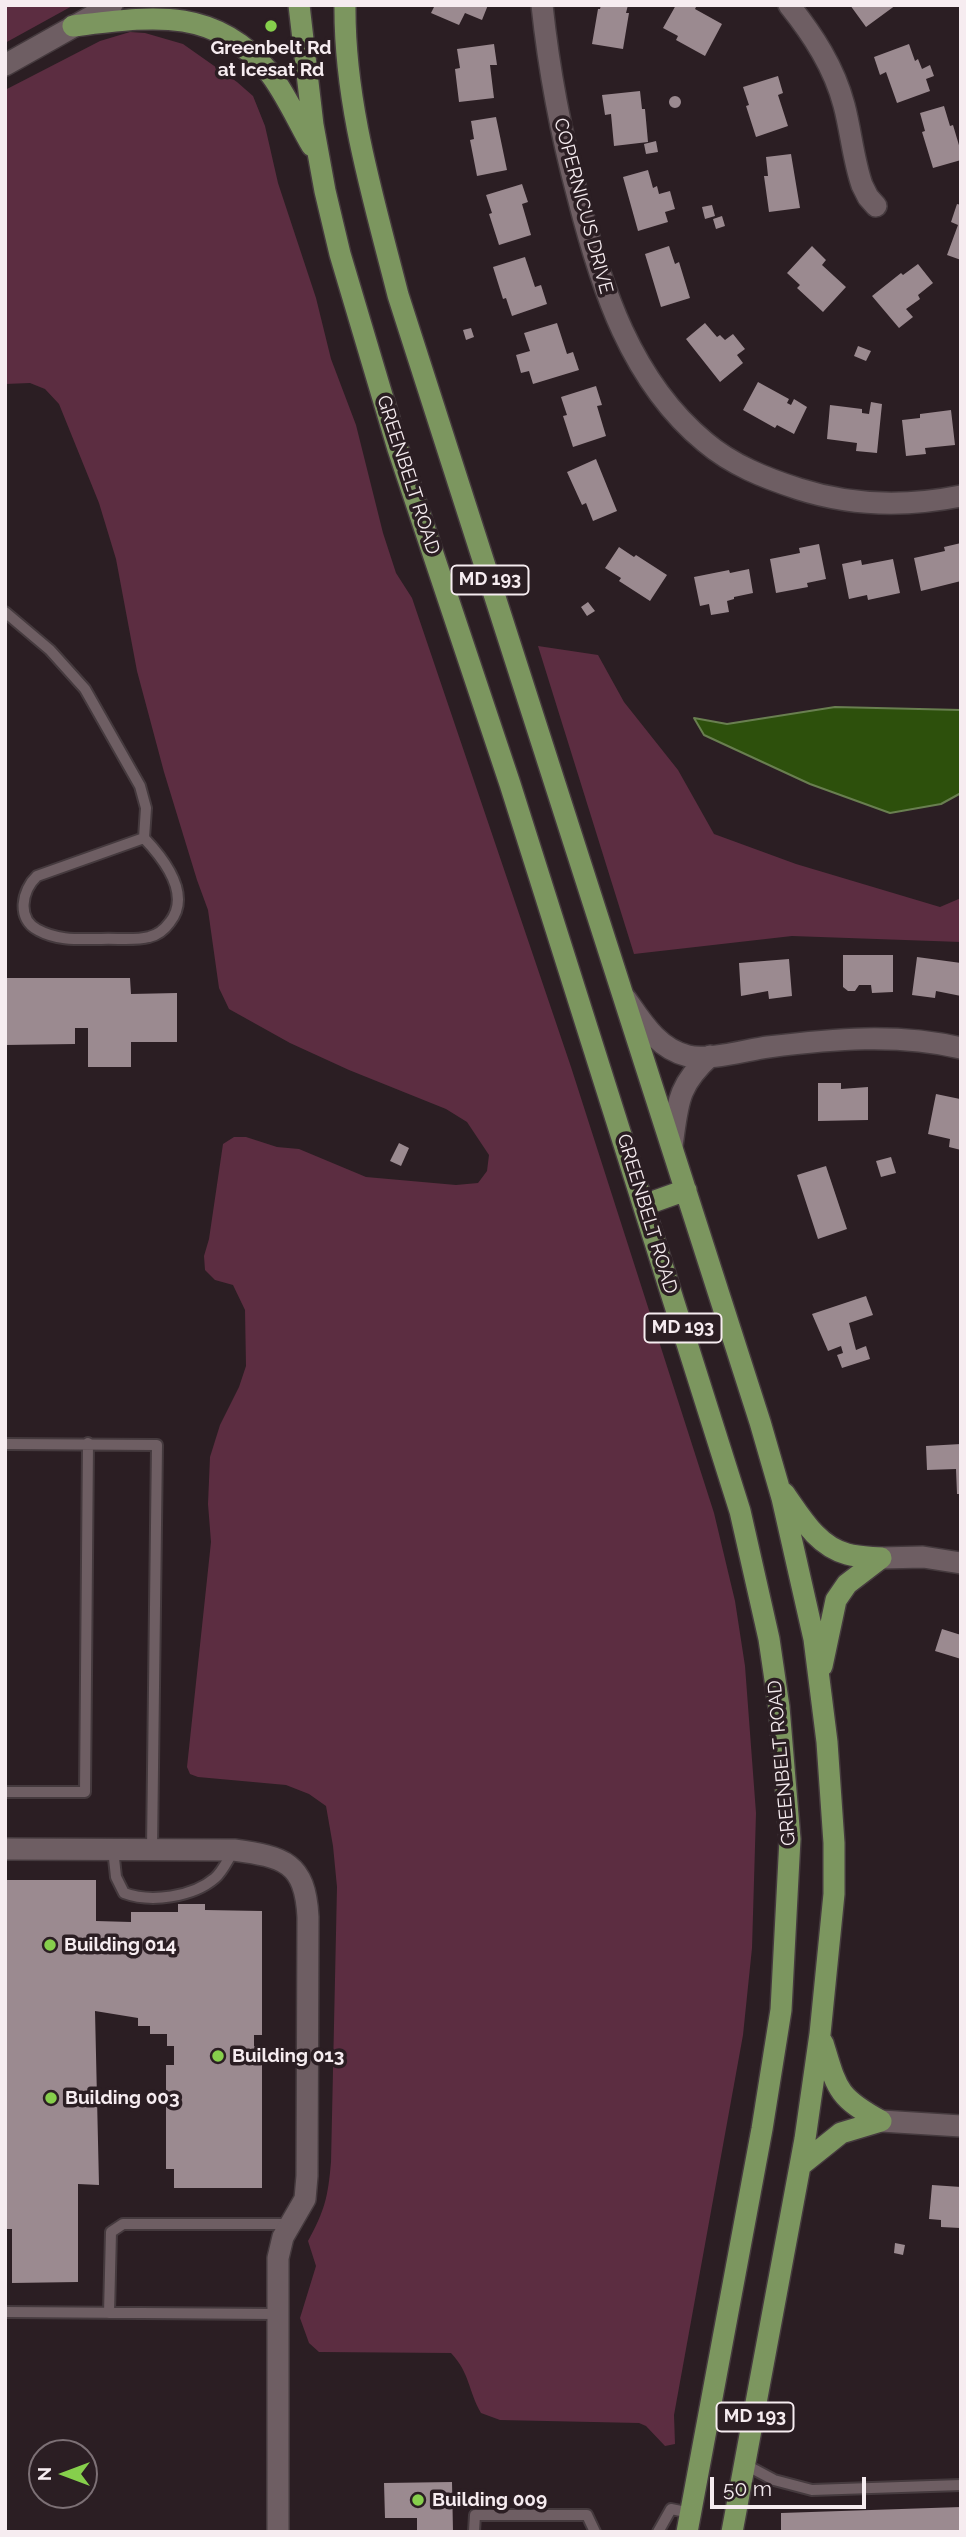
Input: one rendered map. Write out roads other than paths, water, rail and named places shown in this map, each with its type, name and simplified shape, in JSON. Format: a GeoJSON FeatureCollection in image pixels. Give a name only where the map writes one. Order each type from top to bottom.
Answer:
{"type":"FeatureCollection","features":[{"type":"Feature","properties":{"kind":"main road","name":"GREENBELT ROAD"},"geometry":{"type":"LineString","coordinates":[[299,5],[318,157],[340,254],[398,449],[510,784],[740,1511],[759,1586],[779,1707],[790,1839],[781,2010],[762,2129],[689,2523]]}},
{"type":"Feature","properties":{"kind":"main road","name":"MD 193"},"geometry":{"type":"LineString","coordinates":[[345,5],[351,90],[361,152],[398,295],[760,1422],[778,1485],[814,1639],[827,1742],[834,1843],[830,1948],[801,2165],[733,2532]]}},
{"type":"Feature","properties":{"kind":"main road"},"geometry":{"type":"LineString","coordinates":[[73,26],[146,18],[183,19],[210,27],[239,45],[269,72],[318,157]]}},
{"type":"Feature","properties":{"kind":"main road"},"geometry":{"type":"LineString","coordinates":[[644,1205],[686,1190]]}},
{"type":"Feature","properties":{"kind":"main road"},"geometry":{"type":"LineString","coordinates":[[778,1485],[825,1545],[847,1554],[881,1558]]}},
{"type":"Feature","properties":{"kind":"main road"},"geometry":{"type":"LineString","coordinates":[[819,1679],[836,1600],[847,1584],[881,1558]]}},
{"type":"Feature","properties":{"kind":"main road"},"geometry":{"type":"LineString","coordinates":[[820,2034],[838,2090],[855,2107],[881,2121]]}},
{"type":"Feature","properties":{"kind":"main road"},"geometry":{"type":"LineString","coordinates":[[801,2165],[841,2133],[881,2121]]}},
{"type":"Feature","properties":{"kind":"street"},"geometry":{"type":"LineString","coordinates":[[5,65],[112,5]]}},
{"type":"Feature","properties":{"kind":"street","name":"COPERNICUS DRIVE"},"geometry":{"type":"LineString","coordinates":[[542,5],[558,120],[601,280],[632,352],[666,402],[705,443],[754,473],[793,487],[828,497],[866,503],[918,502],[961,496]]}},
{"type":"Feature","properties":{"kind":"street"},"geometry":{"type":"LineString","coordinates":[[789,5],[825,56],[844,103],[862,185],[876,206]]}},
{"type":"Feature","properties":{"kind":"street"},"geometry":{"type":"LineString","coordinates":[[623,994],[646,1026],[666,1047],[689,1057],[832,1039],[917,1039],[961,1048]]}},
{"type":"Feature","properties":{"kind":"street"},"geometry":{"type":"LineString","coordinates":[[672,1146],[678,1098],[693,1072],[710,1056]]}},
{"type":"Feature","properties":{"kind":"street"},"geometry":{"type":"LineString","coordinates":[[881,1558],[923,1557],[961,1563]]}},
{"type":"Feature","properties":{"kind":"street"},"geometry":{"type":"LineString","coordinates":[[5,1849],[234,1850],[262,1854],[282,1862],[299,1874],[306,1892],[307,2176],[305,2199],[283,2237],[278,2258],[278,2532]]}},
{"type":"Feature","properties":{"kind":"street"},"geometry":{"type":"LineString","coordinates":[[881,2121],[961,2126]]}},
{"type":"Feature","properties":{"kind":"lane"},"geometry":{"type":"LineString","coordinates":[[5,612],[50,650],[85,689],[140,786],[145,808],[144,838],[167,868],[178,893],[175,916],[164,930],[150,937],[57,938],[36,930],[26,919],[24,895],[27,886],[37,876],[144,838]]}},
{"type":"Feature","properties":{"kind":"lane"},"geometry":{"type":"LineString","coordinates":[[5,1792],[85,1792],[88,1443]]}},
{"type":"Feature","properties":{"kind":"lane"},"geometry":{"type":"LineString","coordinates":[[5,1444],[157,1444],[152,1849]]}},
{"type":"Feature","properties":{"kind":"lane"},"geometry":{"type":"LineString","coordinates":[[113,1849],[116,1877],[124,1893],[145,1897],[181,1895],[196,1890],[217,1876],[234,1850]]}},
{"type":"Feature","properties":{"kind":"lane"},"geometry":{"type":"LineString","coordinates":[[109,2313],[111,2232],[123,2224],[289,2224]]}},
{"type":"Feature","properties":{"kind":"lane"},"geometry":{"type":"LineString","coordinates":[[5,2312],[277,2314]]}},
{"type":"Feature","properties":{"kind":"lane"},"geometry":{"type":"LineString","coordinates":[[746,2465],[774,2480],[812,2490],[961,2485]]}},
{"type":"Feature","properties":{"kind":"lane"},"geometry":{"type":"LineString","coordinates":[[658,2532],[671,2509],[689,2523]]}},
{"type":"Feature","properties":{"kind":"lane"},"geometry":{"type":"LineString","coordinates":[[474,2532],[475,2515],[587,2515],[595,2532]]}},
{"type":"Feature","properties":{"kind":"place","name":"Greenbelt Rd at Icesat Rd"},"geometry":{"type":"Point","coordinates":[271,26]}},
{"type":"Feature","properties":{"kind":"place","name":"Building 014"},"geometry":{"type":"Point","coordinates":[50,1945]}},
{"type":"Feature","properties":{"kind":"place","name":"Building 013"},"geometry":{"type":"Point","coordinates":[218,2056]}},
{"type":"Feature","properties":{"kind":"place","name":"Building 003"},"geometry":{"type":"Point","coordinates":[51,2098]}},
{"type":"Feature","properties":{"kind":"place","name":"Building 009"},"geometry":{"type":"Point","coordinates":[418,2500]}}]}
